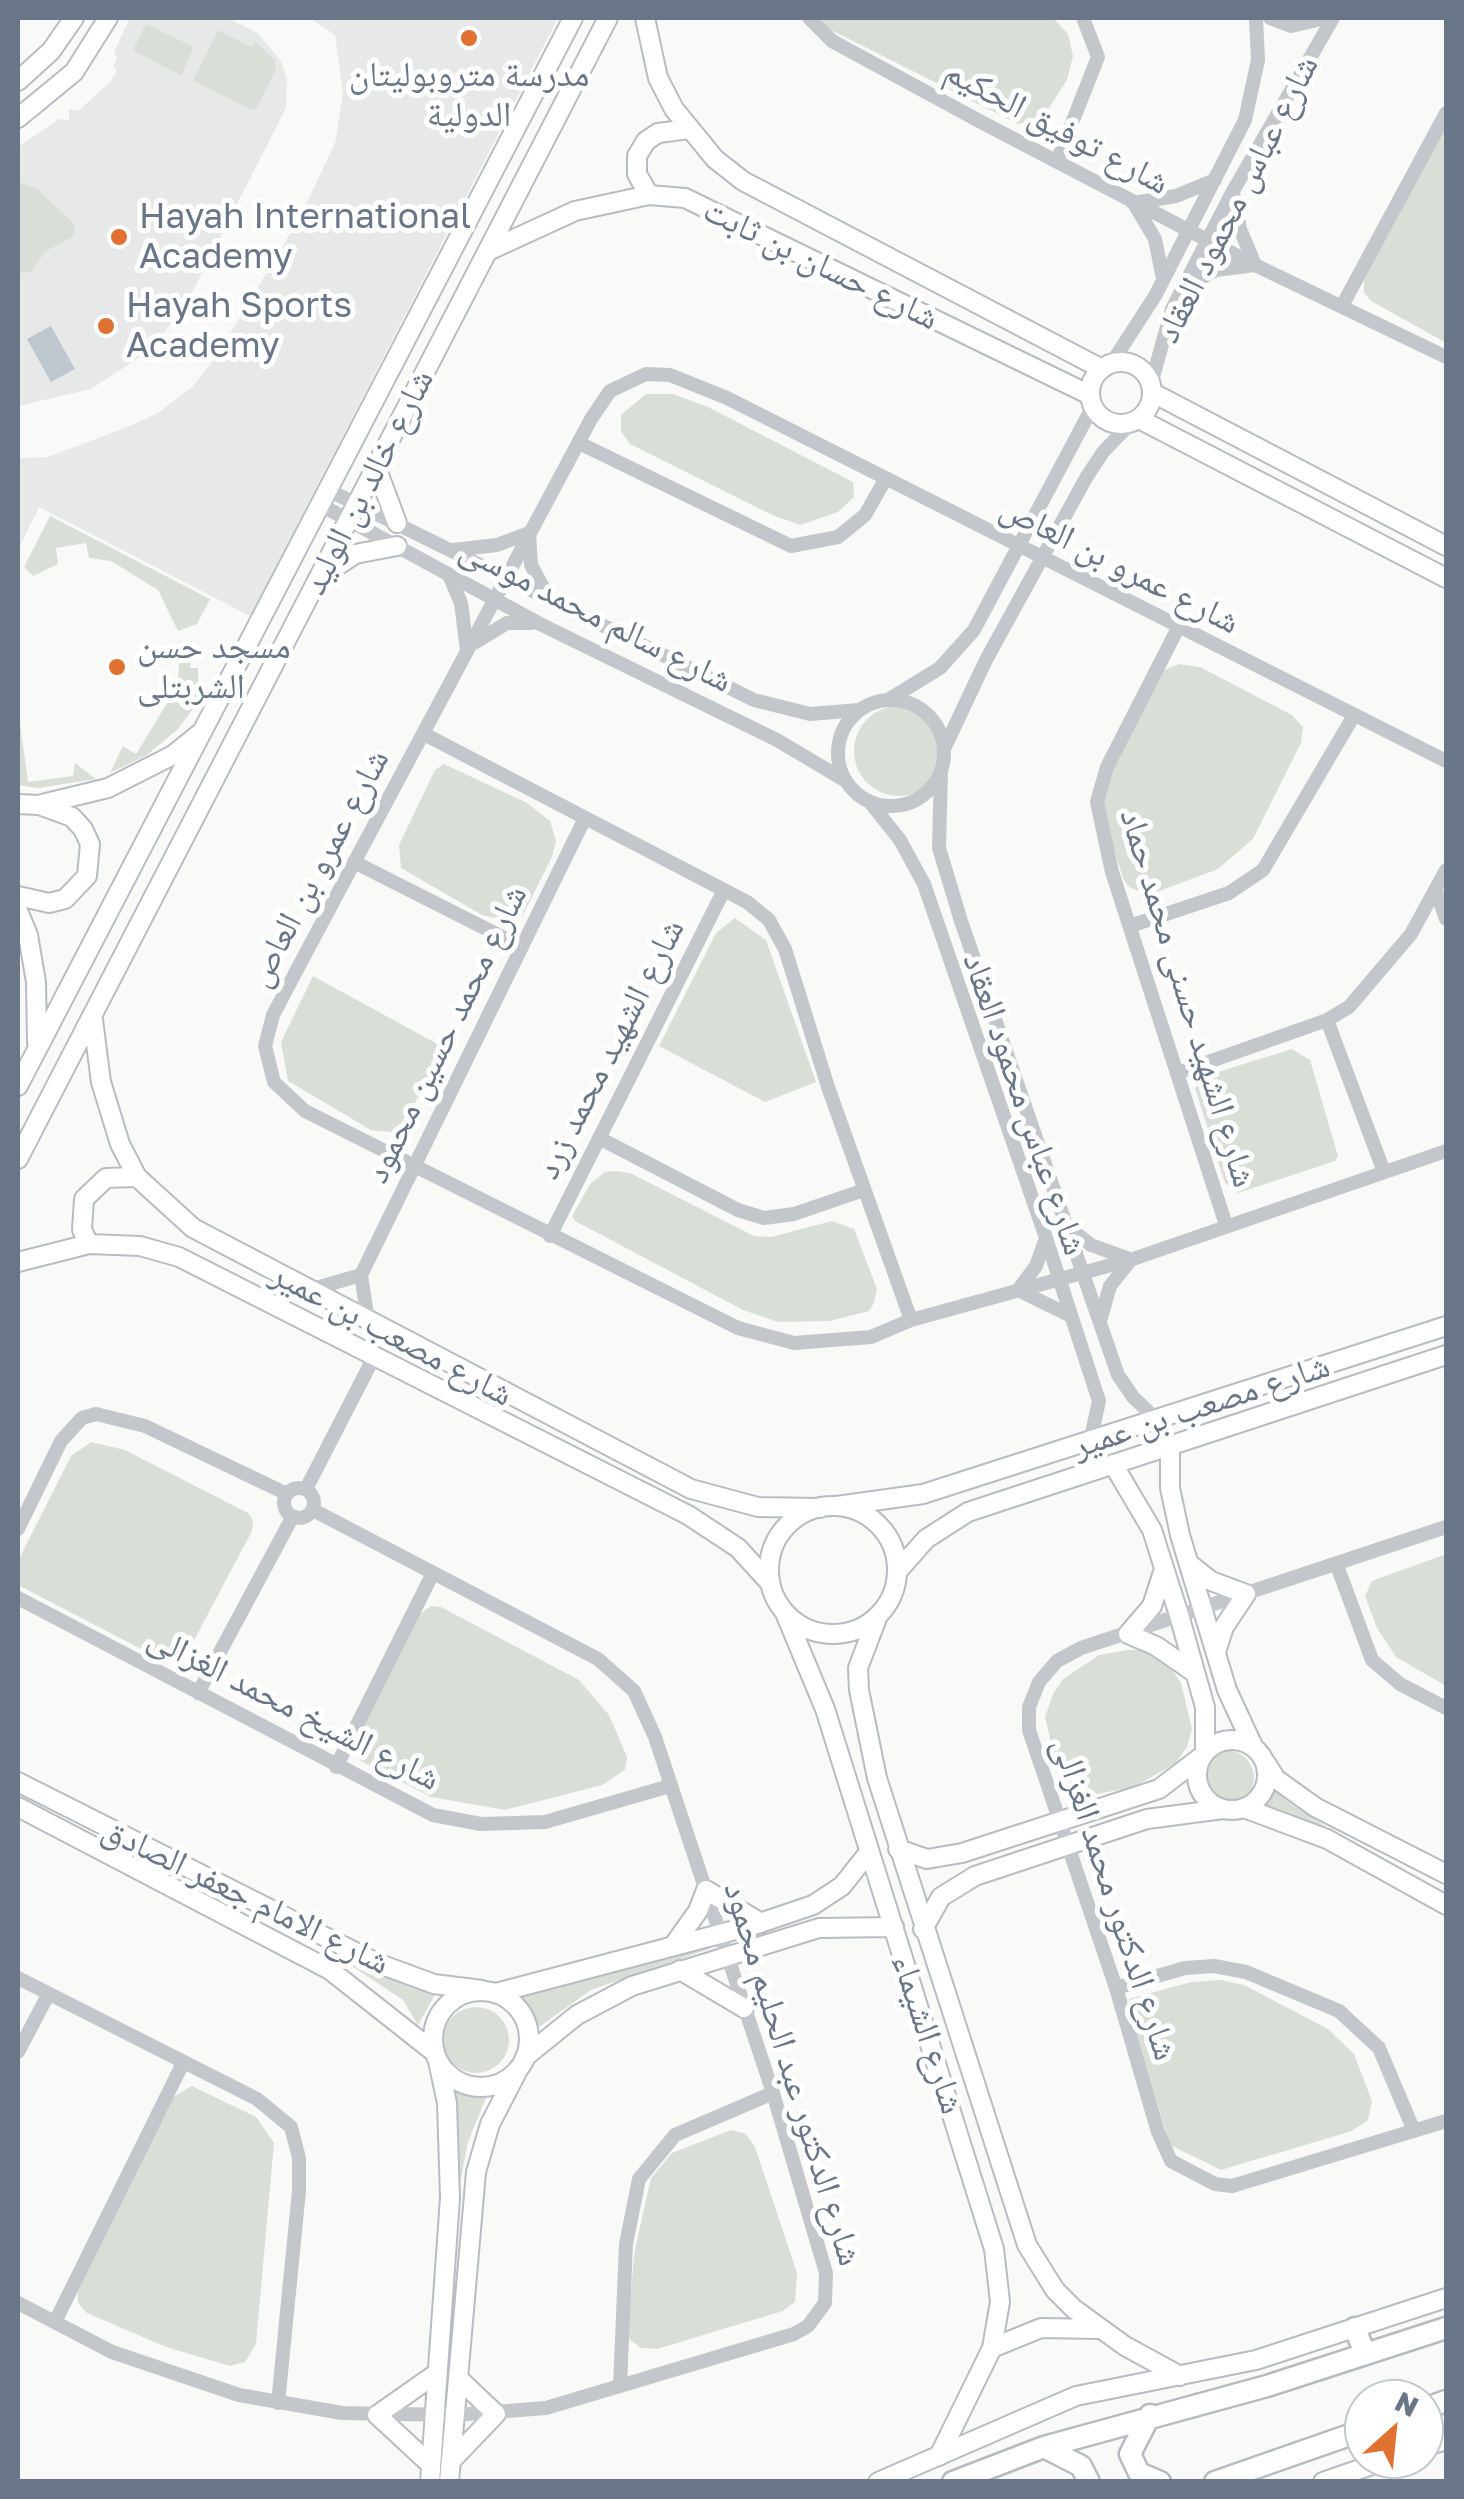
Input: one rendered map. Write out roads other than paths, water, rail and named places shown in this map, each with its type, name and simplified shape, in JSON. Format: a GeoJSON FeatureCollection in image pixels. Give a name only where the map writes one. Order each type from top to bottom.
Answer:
{"type":"FeatureCollection","features":[{"type":"Feature","properties":{"kind":"main road"},"geometry":{"type":"LineString","coordinates":[[1355,2328],[1365,2354]]}},
{"type":"Feature","properties":{"kind":"main road"},"geometry":{"type":"LineString","coordinates":[[953,2482],[1044,2447],[1267,2386],[1446,2328]]}},
{"type":"Feature","properties":{"kind":"main road"},"geometry":{"type":"LineString","coordinates":[[1150,2415],[1130,2454],[1138,2473],[1160,2482]]}},
{"type":"Feature","properties":{"kind":"main road"},"geometry":{"type":"LineString","coordinates":[[1215,2482],[1344,2437]]}},
{"type":"Feature","properties":{"kind":"main road"},"geometry":{"type":"LineString","coordinates":[[1044,2447],[1081,2466],[1089,2482]]}},
{"type":"Feature","properties":{"kind":"street"},"geometry":{"type":"LineString","coordinates":[[18,81],[51,51],[74,18]]}},
{"type":"Feature","properties":{"kind":"street"},"geometry":{"type":"LineString","coordinates":[[18,118],[74,72],[108,18]]}},
{"type":"Feature","properties":{"kind":"street","name":"شارع خالد بن الوليد"},"geometry":{"type":"LineString","coordinates":[[18,1159],[321,578],[374,464],[608,18]]}},
{"type":"Feature","properties":{"kind":"street","name":"شارع حسان بن ثابت"},"geometry":{"type":"LineString","coordinates":[[644,18],[658,78],[688,129],[742,181],[1107,366]]}},
{"type":"Feature","properties":{"kind":"street","name":"شارع توفيق الحكيم"},"geometry":{"type":"LineString","coordinates":[[809,18],[832,41],[1133,203],[1446,357]]}},
{"type":"Feature","properties":{"kind":"street"},"geometry":{"type":"LineString","coordinates":[[1057,161],[1098,57],[1094,35],[1084,18]]}},
{"type":"Feature","properties":{"kind":"street","name":"شارع عباس محمود العقاد"},"geometry":{"type":"LineString","coordinates":[[1107,366],[1163,281],[1216,180],[1252,97],[1258,60],[1256,18]]}},
{"type":"Feature","properties":{"kind":"street"},"geometry":{"type":"LineString","coordinates":[[1270,18],[1291,26],[1329,18]]}},
{"type":"Feature","properties":{"kind":"street","name":"شارع عباس محمود العقاد"},"geometry":{"type":"LineString","coordinates":[[1152,388],[1161,338],[1182,289],[1329,18]]}},
{"type":"Feature","properties":{"kind":"street"},"geometry":{"type":"LineString","coordinates":[[570,24],[584,29],[596,40]]}},
{"type":"Feature","properties":{"kind":"street","name":"شارع خالد بن الوليد"},"geometry":{"type":"LineString","coordinates":[[18,1086],[570,24]]}},
{"type":"Feature","properties":{"kind":"street"},"geometry":{"type":"LineString","coordinates":[[1342,306],[1446,113]]}},
{"type":"Feature","properties":{"kind":"street"},"geometry":{"type":"LineString","coordinates":[[649,195],[637,174],[637,156],[646,141],[658,133],[688,129]]}},
{"type":"Feature","properties":{"kind":"street"},"geometry":{"type":"LineString","coordinates":[[497,165],[508,178],[524,179]]}},
{"type":"Feature","properties":{"kind":"street"},"geometry":{"type":"LineString","coordinates":[[1163,281],[1155,239],[1133,203],[1176,196],[1216,180]]}},
{"type":"Feature","properties":{"kind":"street"},"geometry":{"type":"LineString","coordinates":[[1182,289],[1216,270],[1255,265],[1240,229],[1232,191]]}},
{"type":"Feature","properties":{"kind":"street","name":"شارع حسان بن ثابت"},"geometry":{"type":"LineString","coordinates":[[487,251],[575,212],[649,195],[685,198],[1092,400]]}},
{"type":"Feature","properties":{"kind":"street"},"geometry":{"type":"LineString","coordinates":[[1152,388],[1135,421],[1095,463],[986,660],[944,749],[941,770],[933,786],[904,804],[870,802],[846,782],[838,751],[840,735],[859,710],[888,700],[928,676],[965,643],[1019,548],[1107,366],[1135,366],[1152,388],[1446,546]]}},
{"type":"Feature","properties":{"kind":"street","name":"شارع عمرو بن العاص"},"geometry":{"type":"LineString","coordinates":[[1446,761],[727,398],[670,375],[646,374],[610,391],[578,443],[274,1015],[265,1058],[274,1082],[291,1102],[550,1236],[738,1328],[773,1340],[843,1342],[1133,1258],[1446,1151]]}},
{"type":"Feature","properties":{"kind":"street"},"geometry":{"type":"LineString","coordinates":[[1092,400],[1110,422],[1135,421],[1446,578]]}},
{"type":"Feature","properties":{"kind":"street"},"geometry":{"type":"LineString","coordinates":[[578,443],[791,546],[838,537],[865,514],[885,480]]}},
{"type":"Feature","properties":{"kind":"street"},"geometry":{"type":"LineString","coordinates":[[374,464],[397,523]]}},
{"type":"Feature","properties":{"kind":"street","name":"شارع سالم محمد موسى"},"geometry":{"type":"LineString","coordinates":[[322,497],[352,511],[397,523],[555,606],[754,700],[810,714],[859,710]]}},
{"type":"Feature","properties":{"kind":"street","name":"شارع سالم محمد موسى"},"geometry":{"type":"LineString","coordinates":[[352,511],[397,546],[494,600],[777,740],[846,782]]}},
{"type":"Feature","properties":{"kind":"street"},"geometry":{"type":"LineString","coordinates":[[447,550],[480,549],[529,533],[536,580],[555,606]]}},
{"type":"Feature","properties":{"kind":"street"},"geometry":{"type":"LineString","coordinates":[[321,578],[356,554],[397,546]]}},
{"type":"Feature","properties":{"kind":"street"},"geometry":{"type":"LineString","coordinates":[[448,574],[461,603],[467,651]]}},
{"type":"Feature","properties":{"kind":"street"},"geometry":{"type":"LineString","coordinates":[[467,651],[492,629],[507,623],[540,624]]}},
{"type":"Feature","properties":{"kind":"street","name":"شارع الشهيد حسنى محمد حماد"},"geometry":{"type":"LineString","coordinates":[[1178,628],[1098,788],[1102,834],[1226,1225]]}},
{"type":"Feature","properties":{"kind":"street"},"geometry":{"type":"LineString","coordinates":[[888,700],[926,713],[944,749]]}},
{"type":"Feature","properties":{"kind":"street"},"geometry":{"type":"LineString","coordinates":[[1130,926],[1229,894],[1263,870],[1352,716]]}},
{"type":"Feature","properties":{"kind":"street"},"geometry":{"type":"LineString","coordinates":[[18,804],[38,805],[86,796],[132,778],[204,731]]}},
{"type":"Feature","properties":{"kind":"street"},"geometry":{"type":"LineString","coordinates":[[424,734],[759,910],[785,949],[911,1320]]}},
{"type":"Feature","properties":{"kind":"street","name":"شارع عباس محمود العقاد"},"geometry":{"type":"LineString","coordinates":[[941,770],[938,826],[946,875],[1124,1386],[1158,1420]]}},
{"type":"Feature","properties":{"kind":"street","name":"شارع عباس محمود العقاد"},"geometry":{"type":"LineString","coordinates":[[870,802],[900,840],[924,884],[1046,1238],[1099,1401],[1090,1442]]}},
{"type":"Feature","properties":{"kind":"street"},"geometry":{"type":"LineString","coordinates":[[18,896],[49,903],[64,899],[88,876],[92,860],[83,829],[72,817],[38,805]]}},
{"type":"Feature","properties":{"kind":"street","name":"شارع محمد حسين محمود"},"geometry":{"type":"LineString","coordinates":[[360,1276],[584,820]]}},
{"type":"Feature","properties":{"kind":"street"},"geometry":{"type":"LineString","coordinates":[[354,862],[522,948]]}},
{"type":"Feature","properties":{"kind":"street"},"geometry":{"type":"LineString","coordinates":[[1180,1072],[1327,1020],[1374,982],[1412,934],[1446,870]]}},
{"type":"Feature","properties":{"kind":"street","name":"شارع الشهيد محمد زرد"},"geometry":{"type":"LineString","coordinates":[[550,1236],[724,890]]}},
{"type":"Feature","properties":{"kind":"street"},"geometry":{"type":"LineString","coordinates":[[1436,891],[1446,919]]}},
{"type":"Feature","properties":{"kind":"street"},"geometry":{"type":"LineString","coordinates":[[18,911],[28,935],[36,982],[40,1028],[33,1056]]}},
{"type":"Feature","properties":{"kind":"street","name":"شارع مصعب بن عمير"},"geometry":{"type":"LineString","coordinates":[[93,1017],[106,1104],[137,1177],[194,1228],[691,1490],[758,1507],[828,1507],[923,1494],[1446,1326]]}},
{"type":"Feature","properties":{"kind":"street"},"geometry":{"type":"LineString","coordinates":[[1327,1020],[1384,1172]]}},
{"type":"Feature","properties":{"kind":"street"},"geometry":{"type":"LineString","coordinates":[[599,1138],[738,1210],[764,1218],[794,1214],[864,1190]]}},
{"type":"Feature","properties":{"kind":"street"},"geometry":{"type":"LineString","coordinates":[[90,1244],[80,1214],[93,1186],[121,1174],[137,1177]]}},
{"type":"Feature","properties":{"kind":"street"},"geometry":{"type":"LineString","coordinates":[[1068,1227],[1104,1252],[1133,1258],[1110,1286],[1100,1321]]}},
{"type":"Feature","properties":{"kind":"street"},"geometry":{"type":"LineString","coordinates":[[1046,1238],[1036,1266],[1018,1290],[1071,1317]]}},
{"type":"Feature","properties":{"kind":"street","name":"شارع مصعب بن عمير"},"geometry":{"type":"LineString","coordinates":[[18,1262],[90,1244],[140,1246],[180,1257],[688,1515],[738,1548],[770,1583]]}},
{"type":"Feature","properties":{"kind":"street"},"geometry":{"type":"LineString","coordinates":[[308,1290],[360,1276],[361,1300],[369,1323]]}},
{"type":"Feature","properties":{"kind":"street"},"geometry":{"type":"LineString","coordinates":[[306,1489],[375,1356]]}},
{"type":"Feature","properties":{"kind":"street","name":"شارع مصعب بن عمير"},"geometry":{"type":"LineString","coordinates":[[897,1572],[926,1539],[968,1512],[1446,1356]]}},
{"type":"Feature","properties":{"kind":"street"},"geometry":{"type":"LineString","coordinates":[[18,1528],[71,1427],[96,1414],[145,1426],[287,1494]]}},
{"type":"Feature","properties":{"kind":"street"},"geometry":{"type":"LineString","coordinates":[[1170,1446],[1173,1508],[1236,1716],[1259,1754],[1276,1779],[1315,1807],[1446,1874]]}},
{"type":"Feature","properties":{"kind":"street"},"geometry":{"type":"LineString","coordinates":[[1114,1464],[1148,1521],[1180,1616],[1207,1719],[1198,1785],[1205,1798],[1223,1809]]}},
{"type":"Feature","properties":{"kind":"street"},"geometry":{"type":"LineString","coordinates":[[295,1488],[306,1489],[314,1498],[313,1510],[308,1516],[293,1516],[285,1507],[287,1494],[295,1488]]}},
{"type":"Feature","properties":{"kind":"street"},"geometry":{"type":"LineString","coordinates":[[828,1507],[864,1514],[885,1532],[897,1572],[894,1589],[876,1618],[847,1633],[813,1631],[786,1613],[770,1583],[772,1550],[780,1535],[790,1522],[828,1507]]}},
{"type":"Feature","properties":{"kind":"street","name":"شارع الدكتور عبد الحليم محمود"},"geometry":{"type":"LineString","coordinates":[[18,2303],[112,2352],[172,2376],[278,2403],[377,2415],[455,2416],[546,2408],[794,2334],[808,2326],[825,2302],[826,2273],[773,2093],[647,1714],[618,1672],[313,1510]]}},
{"type":"Feature","properties":{"kind":"street"},"geometry":{"type":"LineString","coordinates":[[198,1693],[293,1516]]}},
{"type":"Feature","properties":{"kind":"street","name":"شارع الدكتور محمد الغزالى"},"geometry":{"type":"LineString","coordinates":[[1446,1527],[1057,1661],[1038,1682],[1030,1707],[1029,1730],[1116,1988],[1158,2132],[1171,2161],[1215,2184],[1232,2186],[1446,2121]]}},
{"type":"Feature","properties":{"kind":"street"},"geometry":{"type":"LineString","coordinates":[[1336,1563],[1362,1643],[1372,1660],[1400,1684],[1446,1708]]}},
{"type":"Feature","properties":{"kind":"street"},"geometry":{"type":"LineString","coordinates":[[1191,1566],[1211,1581],[1246,1594],[1224,1626],[1216,1652]]}},
{"type":"Feature","properties":{"kind":"street"},"geometry":{"type":"LineString","coordinates":[[1163,1572],[1152,1606],[1128,1634],[1156,1646],[1195,1672]]}},
{"type":"Feature","properties":{"kind":"street"},"geometry":{"type":"LineString","coordinates":[[336,1767],[433,1573]]}},
{"type":"Feature","properties":{"kind":"street","name":"شارع الشيخ محمد الغزالى"},"geometry":{"type":"LineString","coordinates":[[18,1598],[433,1815],[481,1824],[545,1822],[670,1786]]}},
{"type":"Feature","properties":{"kind":"street","name":"شارع الشيماء"},"geometry":{"type":"LineString","coordinates":[[786,1613],[816,1683],[988,2222],[1000,2302],[992,2348],[940,2456]]}},
{"type":"Feature","properties":{"kind":"street","name":"شارع الشيماء"},"geometry":{"type":"LineString","coordinates":[[876,1618],[861,1652],[858,1690],[898,1849],[1014,2212],[1039,2268],[1064,2300],[1098,2329],[1180,2376]]}},
{"type":"Feature","properties":{"kind":"street"},"geometry":{"type":"LineString","coordinates":[[898,1849],[927,1859],[944,1858],[1058,1823],[1158,1789],[1203,1754],[1232,1739],[1259,1754]]}},
{"type":"Feature","properties":{"kind":"street"},"geometry":{"type":"LineString","coordinates":[[1244,1808],[1264,1790],[1259,1754]]}},
{"type":"Feature","properties":{"kind":"street","name":"شارع الامام جعفر الصادق"},"geometry":{"type":"LineString","coordinates":[[18,1782],[377,1963],[434,1984],[489,1992],[762,1923],[829,1897],[870,1852]]}},
{"type":"Feature","properties":{"kind":"street","name":"شارع الامام جعفر الصادق"},"geometry":{"type":"LineString","coordinates":[[18,1807],[330,1970],[436,2056]]}},
{"type":"Feature","properties":{"kind":"street"},"geometry":{"type":"LineString","coordinates":[[923,1929],[941,1897],[956,1886],[1164,1814],[1223,1809],[1244,1808],[1327,1839],[1446,1904]]}},
{"type":"Feature","properties":{"kind":"street"},"geometry":{"type":"LineString","coordinates":[[673,1947],[688,1930],[706,1890],[762,1923]]}},
{"type":"Feature","properties":{"kind":"street"},"geometry":{"type":"LineString","coordinates":[[436,2056],[461,2082],[492,2086],[552,2032],[602,1999],[680,1970],[819,1928],[894,1927]]}},
{"type":"Feature","properties":{"kind":"street"},"geometry":{"type":"LineString","coordinates":[[1116,1988],[1184,1968],[1214,1966],[1246,1972],[1339,2011],[1379,2048],[1414,2131]]}},
{"type":"Feature","properties":{"kind":"street"},"geometry":{"type":"LineString","coordinates":[[680,1970],[744,2008]]}},
{"type":"Feature","properties":{"kind":"street"},"geometry":{"type":"LineString","coordinates":[[18,1978],[271,2106],[291,2127],[296,2141],[298,2191],[278,2403]]}},
{"type":"Feature","properties":{"kind":"street"},"geometry":{"type":"LineString","coordinates":[[430,2473],[450,2180],[447,2103],[432,2037],[442,2009],[453,1999],[489,1992],[521,2012],[529,2042],[490,2124],[476,2172],[449,2482]]}},
{"type":"Feature","properties":{"kind":"street"},"geometry":{"type":"LineString","coordinates":[[18,2052],[48,1995]]}},
{"type":"Feature","properties":{"kind":"street"},"geometry":{"type":"LineString","coordinates":[[55,2322],[183,2063]]}},
{"type":"Feature","properties":{"kind":"street"},"geometry":{"type":"LineString","coordinates":[[620,2386],[624,2262],[640,2179],[674,2135],[773,2093]]}},
{"type":"Feature","properties":{"kind":"street"},"geometry":{"type":"LineString","coordinates":[[988,2222],[1014,2212]]}},
{"type":"Feature","properties":{"kind":"street"},"geometry":{"type":"LineString","coordinates":[[878,2482],[1076,2396],[1256,2360],[1446,2298]]}},
{"type":"Feature","properties":{"kind":"street"},"geometry":{"type":"LineString","coordinates":[[992,2348],[1041,2328],[1098,2329]]}},
{"type":"Feature","properties":{"kind":"street"},"geometry":{"type":"LineString","coordinates":[[430,2473],[377,2415],[437,2373]]}},
{"type":"Feature","properties":{"kind":"street"},"geometry":{"type":"LineString","coordinates":[[451,2460],[496,2414],[458,2378]]}},
{"type":"Feature","properties":{"kind":"place","name":"مدرسة متروبوليتان الدولية"},"geometry":{"type":"Point","coordinates":[469,38]}},
{"type":"Feature","properties":{"kind":"place","name":"Hayah International Academy"},"geometry":{"type":"Point","coordinates":[119,237]}},
{"type":"Feature","properties":{"kind":"place","name":"Hayah Sports Academy"},"geometry":{"type":"Point","coordinates":[106,326]}},
{"type":"Feature","properties":{"kind":"place","name":"مسجد حسن الشربتلى"},"geometry":{"type":"Point","coordinates":[117,667]}}]}
